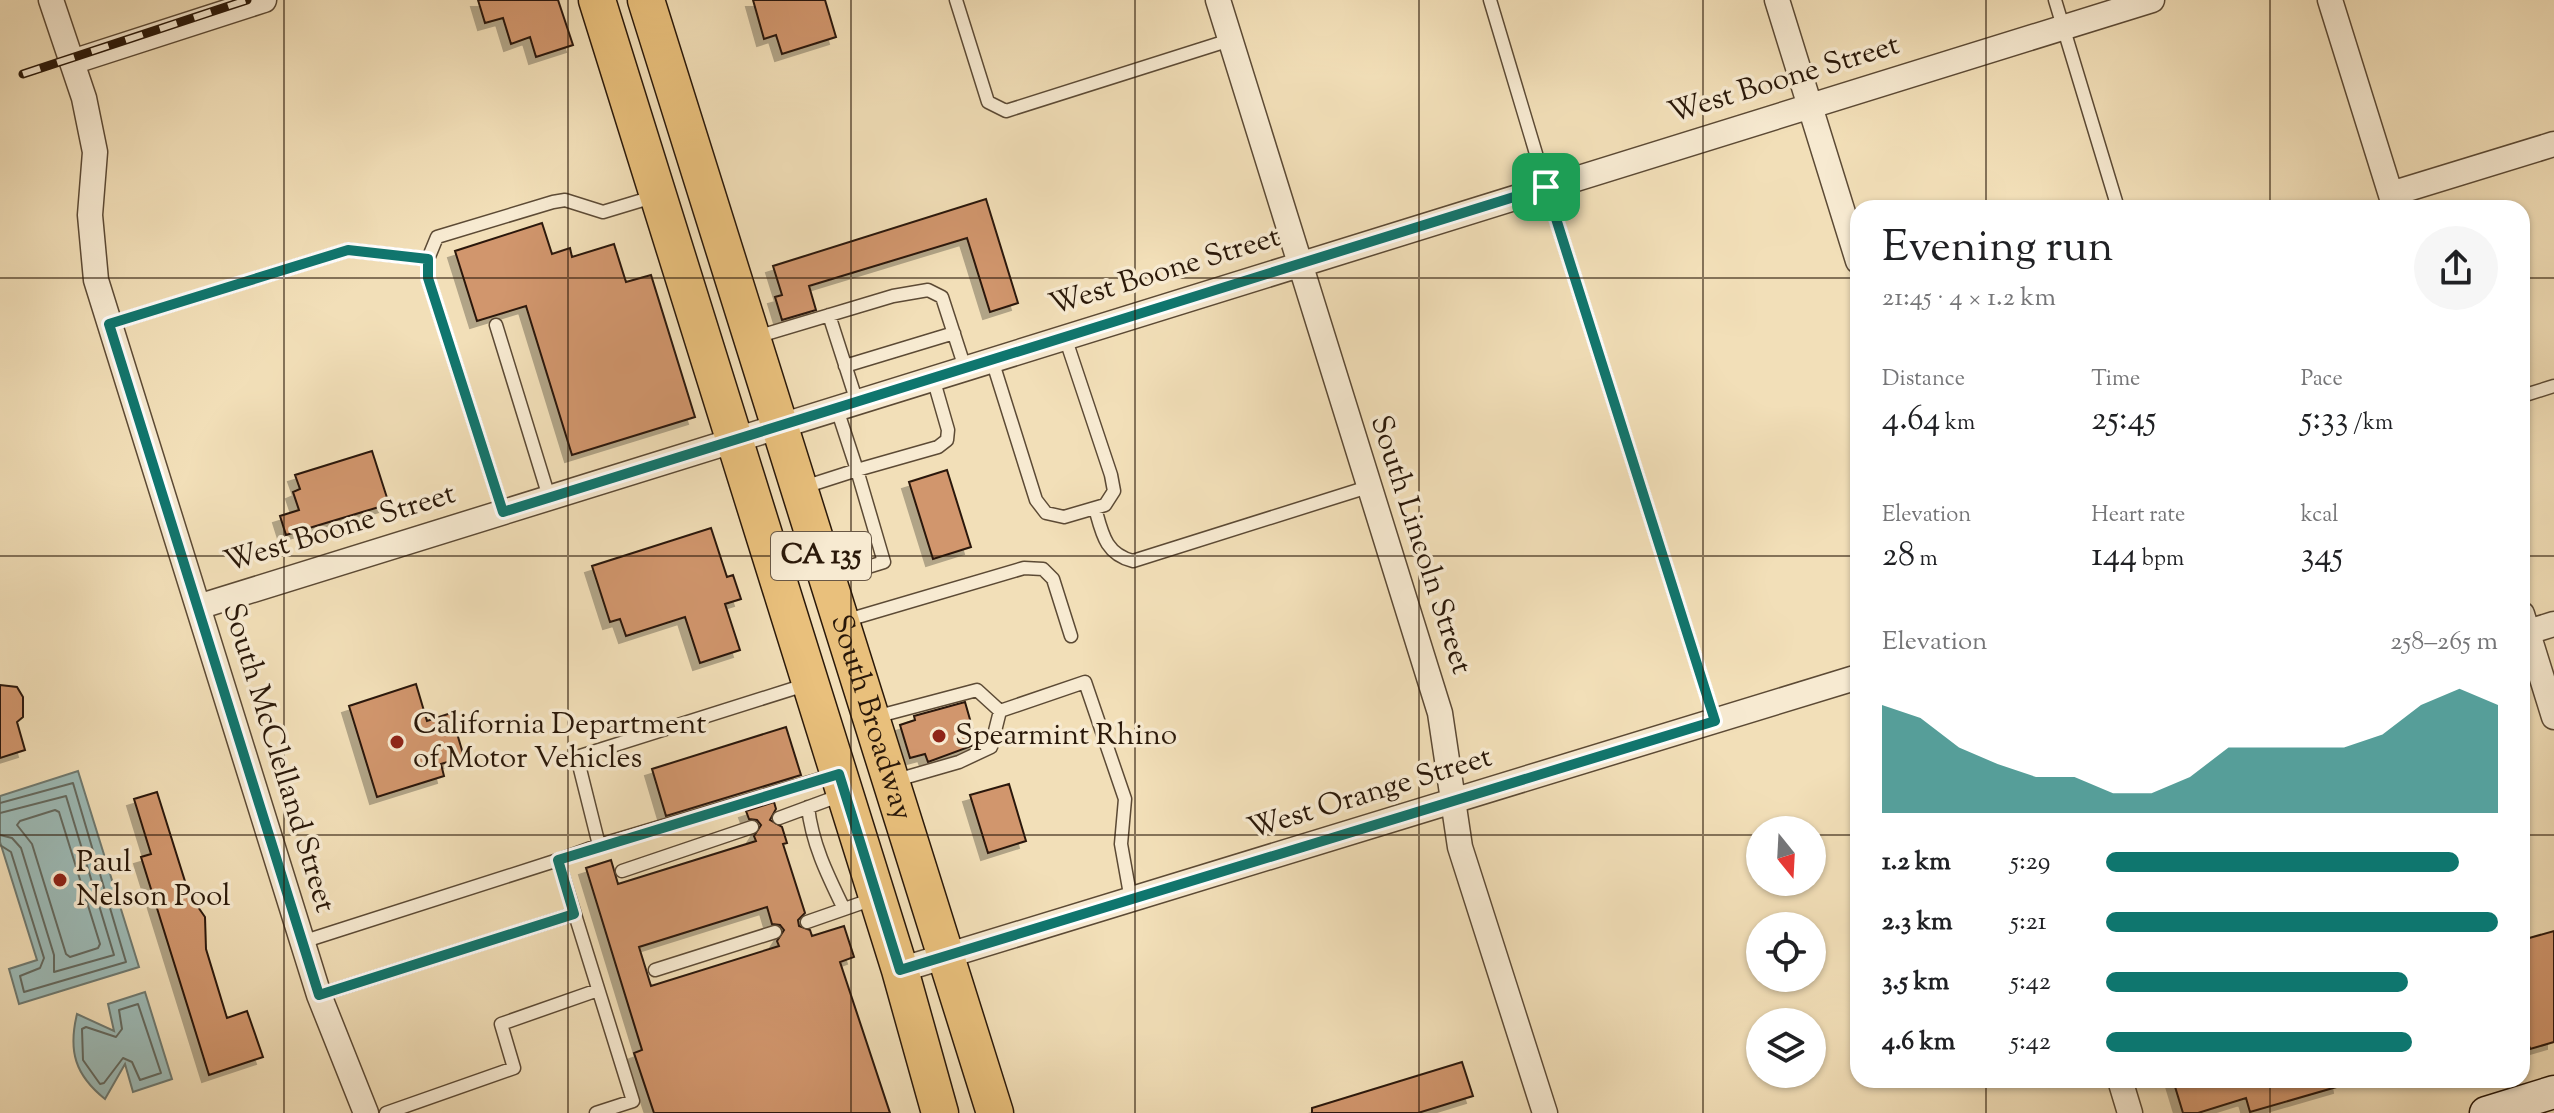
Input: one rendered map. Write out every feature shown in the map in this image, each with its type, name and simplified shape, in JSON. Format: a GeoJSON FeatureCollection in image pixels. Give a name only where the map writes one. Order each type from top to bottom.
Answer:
{"type":"FeatureCollection","features":[{"type":"Feature","properties":{"kind":"main road","name":"South Broadway"},"geometry":{"type":"LineString","coordinates":[[597,0],[842,784],[860,903],[900,970],[940,1113]]}},
{"type":"Feature","properties":{"kind":"main road","name":"South Broadway"},"geometry":{"type":"LineString","coordinates":[[646,0],[995,1113]]}},
{"type":"Feature","properties":{"kind":"street","name":"South McClelland Street"},"geometry":{"type":"LineString","coordinates":[[51,0],[72,62],[95,152],[90,215],[96,280],[319,995],[366,1113]]}},
{"type":"Feature","properties":{"kind":"street"},"geometry":{"type":"LineString","coordinates":[[72,62],[264,0]]}},
{"type":"Feature","properties":{"kind":"street","name":"South Lincoln Street"},"geometry":{"type":"LineString","coordinates":[[1218,0],[1440,713],[1451,804],[1460,847],[1545,1113]]}},
{"type":"Feature","properties":{"kind":"street"},"geometry":{"type":"LineString","coordinates":[[1777,0],[1850,236]]}},
{"type":"Feature","properties":{"kind":"street","name":"West Boone Street"},"geometry":{"type":"LineString","coordinates":[[198,607],[2152,0]]}},
{"type":"Feature","properties":{"kind":"street"},"geometry":{"type":"LineString","coordinates":[[2330,0],[2393,200]]}},
{"type":"Feature","properties":{"kind":"street"},"geometry":{"type":"LineString","coordinates":[[2396,200],[2554,144]]}},
{"type":"Feature","properties":{"kind":"street"},"geometry":{"type":"LineString","coordinates":[[2530,623],[2554,624]]}},
{"type":"Feature","properties":{"kind":"street"},"geometry":{"type":"LineString","coordinates":[[2530,639],[2554,717]]}},
{"type":"Feature","properties":{"kind":"street","name":"West Orange Street"},"geometry":{"type":"LineString","coordinates":[[900,970],[1451,804],[1850,679]]}},
{"type":"Feature","properties":{"kind":"street"},"geometry":{"type":"LineString","coordinates":[[2122,1088],[2130,1113]]}},
{"type":"Feature","properties":{"kind":"street"},"geometry":{"type":"LineString","coordinates":[[2486,1113],[2554,1092]]}},
{"type":"Feature","properties":{"kind":"lane"},"geometry":{"type":"LineString","coordinates":[[956,0],[988,102],[1006,111],[1230,40]]}},
{"type":"Feature","properties":{"kind":"lane"},"geometry":{"type":"LineString","coordinates":[[1490,0],[1715,721]]}},
{"type":"Feature","properties":{"kind":"lane"},"geometry":{"type":"LineString","coordinates":[[2055,0],[2116,200]]}},
{"type":"Feature","properties":{"kind":"lane"},"geometry":{"type":"LineString","coordinates":[[503,512],[428,278],[428,259],[437,237],[553,202],[565,200],[603,212],[659,195]]}},
{"type":"Feature","properties":{"kind":"lane"},"geometry":{"type":"LineString","coordinates":[[109,324],[336,252],[348,250],[428,259]]}},
{"type":"Feature","properties":{"kind":"lane"},"geometry":{"type":"LineString","coordinates":[[753,338],[893,296],[928,290],[942,297],[965,368]]}},
{"type":"Feature","properties":{"kind":"lane"},"geometry":{"type":"LineString","coordinates":[[828,579],[884,562],[857,470],[847,405],[845,366],[829,315]]}},
{"type":"Feature","properties":{"kind":"lane"},"geometry":{"type":"LineString","coordinates":[[496,325],[549,497]]}},
{"type":"Feature","properties":{"kind":"lane"},"geometry":{"type":"LineString","coordinates":[[845,366],[954,333]]}},
{"type":"Feature","properties":{"kind":"lane"},"geometry":{"type":"LineString","coordinates":[[992,360],[1036,500],[1046,513],[1064,517],[1105,505],[1114,491],[1065,337]]}},
{"type":"Feature","properties":{"kind":"lane"},"geometry":{"type":"LineString","coordinates":[[800,488],[938,447],[947,440],[948,430],[933,378]]}},
{"type":"Feature","properties":{"kind":"lane"},"geometry":{"type":"LineString","coordinates":[[2530,394],[2554,386]]}},
{"type":"Feature","properties":{"kind":"lane"},"geometry":{"type":"LineString","coordinates":[[1095,508],[1105,545],[1119,558],[1133,561],[1368,487]]}},
{"type":"Feature","properties":{"kind":"lane"},"geometry":{"type":"LineString","coordinates":[[842,622],[1024,568],[1043,569],[1053,579],[1071,636]]}},
{"type":"Feature","properties":{"kind":"lane"},"geometry":{"type":"LineString","coordinates":[[1000,711],[1085,682],[1125,799],[1121,844],[1131,900]]}},
{"type":"Feature","properties":{"kind":"lane"},"geometry":{"type":"LineString","coordinates":[[599,845],[577,757],[811,683]]}},
{"type":"Feature","properties":{"kind":"lane"},"geometry":{"type":"LineString","coordinates":[[872,718],[977,690],[1000,711]]}},
{"type":"Feature","properties":{"kind":"lane"},"geometry":{"type":"LineString","coordinates":[[892,782],[959,762],[991,747],[1000,711]]}},
{"type":"Feature","properties":{"kind":"lane"},"geometry":{"type":"LineString","coordinates":[[302,942],[599,845],[842,784]]}},
{"type":"Feature","properties":{"kind":"lane"},"geometry":{"type":"LineString","coordinates":[[779,818],[808,807],[842,784]]}},
{"type":"Feature","properties":{"kind":"lane"},"geometry":{"type":"LineString","coordinates":[[807,922],[860,903],[826,873],[810,827],[808,807]]}},
{"type":"Feature","properties":{"kind":"lane"},"geometry":{"type":"LineString","coordinates":[[622,871],[752,827]]}},
{"type":"Feature","properties":{"kind":"lane"},"geometry":{"type":"LineString","coordinates":[[558,860],[633,1101],[596,1113]]}},
{"type":"Feature","properties":{"kind":"lane"},"geometry":{"type":"LineString","coordinates":[[319,995],[574,914]]}},
{"type":"Feature","properties":{"kind":"lane"},"geometry":{"type":"LineString","coordinates":[[655,970],[775,932]]}},
{"type":"Feature","properties":{"kind":"lane"},"geometry":{"type":"LineString","coordinates":[[386,1113],[514,1068],[501,1024],[598,990]]}},
{"type":"Feature","properties":{"kind":"water"},"geometry":{"type":"Polygon","coordinates":[[[78,771],[139,967],[19,1004],[9,969],[37,960],[0,842],[0,796],[78,771]]]}},
{"type":"Feature","properties":{"kind":"water"},"geometry":{"type":"Polygon","coordinates":[[[145,992],[172,1079],[133,1092],[125,1064],[105,1099],[87,1081],[76,1061],[73,1040],[77,1014],[114,1031],[108,1004],[145,992]]]}},
{"type":"Feature","properties":{"kind":"building"},"geometry":{"type":"Polygon","coordinates":[[[478,0],[558,0],[573,45],[536,57],[530,37],[511,44],[503,18],[485,23],[478,0]]]}},
{"type":"Feature","properties":{"kind":"building"},"geometry":{"type":"Polygon","coordinates":[[[753,0],[825,0],[836,37],[782,54],[776,35],[764,39],[753,0]]]}},
{"type":"Feature","properties":{"kind":"building"},"geometry":{"type":"Polygon","coordinates":[[[986,199],[1018,303],[990,312],[967,238],[809,286],[816,310],[782,320],[775,297],[782,295],[773,266],[986,199]]]}},
{"type":"Feature","properties":{"kind":"building"},"geometry":{"type":"Polygon","coordinates":[[[542,223],[552,254],[570,248],[572,257],[614,244],[626,282],[651,275],[695,417],[572,455],[526,306],[477,321],[455,251],[542,223]]]}},
{"type":"Feature","properties":{"kind":"building"},"geometry":{"type":"Polygon","coordinates":[[[372,451],[389,504],[286,535],[280,516],[299,510],[293,492],[300,489],[295,475],[372,451]]]}},
{"type":"Feature","properties":{"kind":"building"},"geometry":{"type":"Polygon","coordinates":[[[947,470],[971,547],[933,559],[909,482],[947,470]]]}},
{"type":"Feature","properties":{"kind":"building"},"geometry":{"type":"Polygon","coordinates":[[[711,528],[727,577],[733,575],[741,599],[725,604],[740,650],[700,663],[685,617],[626,636],[620,619],[610,622],[592,566],[711,528]]]}},
{"type":"Feature","properties":{"kind":"building","name":"California Department of Motor Vehicles"},"geometry":{"type":"Polygon","coordinates":[[[416,684],[427,721],[451,713],[464,757],[441,764],[444,776],[377,797],[349,706],[416,684]]]}},
{"type":"Feature","properties":{"kind":"building"},"geometry":{"type":"Polygon","coordinates":[[[0,685],[17,687],[23,697],[23,717],[17,722],[25,750],[0,758],[0,685]]]}},
{"type":"Feature","properties":{"kind":"building","name":"Spearmint Rhino"},"geometry":{"type":"Polygon","coordinates":[[[965,702],[977,744],[928,762],[925,754],[910,758],[900,725],[915,720],[914,716],[965,702]]]}},
{"type":"Feature","properties":{"kind":"building"},"geometry":{"type":"Polygon","coordinates":[[[786,727],[801,775],[666,816],[652,769],[786,727]]]}},
{"type":"Feature","properties":{"kind":"building"},"geometry":{"type":"Polygon","coordinates":[[[1009,784],[1026,841],[988,853],[970,795],[1009,784]]]}},
{"type":"Feature","properties":{"kind":"building","name":"Paul Nelson Pool"},"geometry":{"type":"Polygon","coordinates":[[[157,792],[189,894],[205,917],[206,949],[227,1018],[247,1011],[263,1057],[209,1075],[141,857],[151,854],[134,799],[157,792]]]}},
{"type":"Feature","properties":{"kind":"building"},"geometry":{"type":"Polygon","coordinates":[[[774,802],[776,809],[770,820],[782,827],[787,843],[783,844],[805,913],[798,920],[799,926],[810,930],[812,936],[844,926],[854,957],[840,962],[890,1113],[654,1113],[634,1053],[642,1050],[586,868],[611,860],[618,884],[756,841],[754,836],[761,825],[757,820],[749,819],[746,811],[774,802]],[[767,907],[639,947],[651,986],[779,946],[777,941],[784,930],[780,925],[772,924],[767,907]]]}},
{"type":"Feature","properties":{"kind":"building"},"geometry":{"type":"Polygon","coordinates":[[[2554,931],[2554,1042],[2530,1049],[2530,938],[2554,931]]]}},
{"type":"Feature","properties":{"kind":"building"},"geometry":{"type":"Polygon","coordinates":[[[1462,1062],[1473,1096],[1418,1113],[1312,1113],[1312,1108],[1462,1062]]]}},
{"type":"Feature","properties":{"kind":"building"},"geometry":{"type":"Polygon","coordinates":[[[2175,1088],[2333,1088],[2250,1112],[2246,1098],[2198,1113],[2183,1113],[2175,1088]]]}},
{"type":"Feature","properties":{"kind":"railway"},"geometry":{"type":"LineString","coordinates":[[23,74],[247,0]]}},
{"type":"Feature","properties":{"kind":"place","name":"Spearmint Rhino"},"geometry":{"type":"Point","coordinates":[939,736]}},
{"type":"Feature","properties":{"kind":"place","name":"California Department of Motor Vehicles"},"geometry":{"type":"Point","coordinates":[397,742]}},
{"type":"Feature","properties":{"kind":"place","name":"Paul Nelson Pool"},"geometry":{"type":"Point","coordinates":[60,880]}},
{"type":"Feature","properties":{"kind":"route"},"geometry":{"type":"LineString","coordinates":[[1546,187],[1715,721],[900,970],[839,774],[558,860],[574,914],[319,995],[109,324],[348,250],[428,259],[428,278],[503,512],[1546,187]]}}]}
